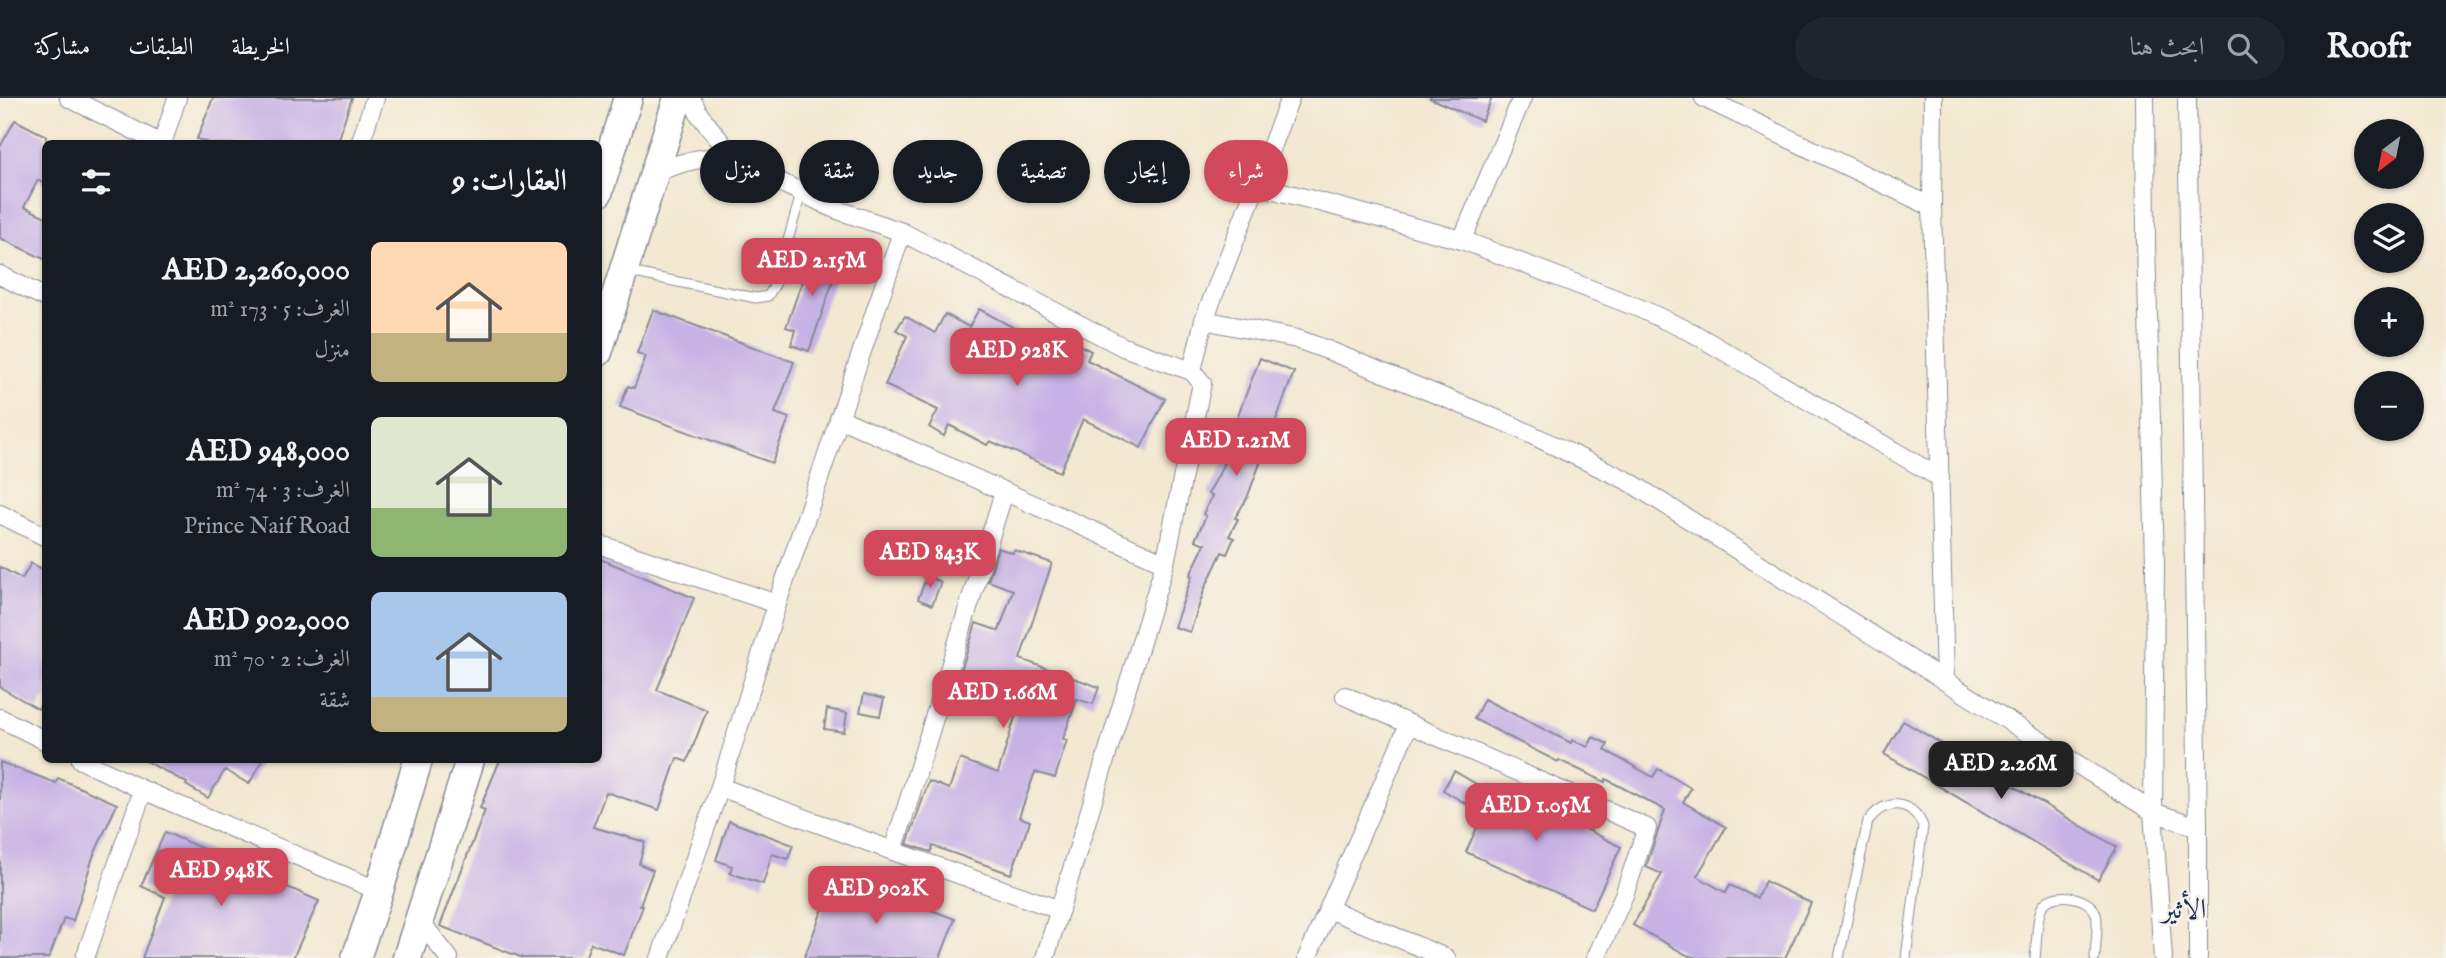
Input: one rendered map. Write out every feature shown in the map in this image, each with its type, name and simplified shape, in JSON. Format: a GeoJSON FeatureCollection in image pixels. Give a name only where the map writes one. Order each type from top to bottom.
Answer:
{"type":"FeatureCollection","features":[{"type":"Feature","properties":{"kind":"main road"},"geometry":{"type":"LineString","coordinates":[[602,179],[628,98]]}},
{"type":"Feature","properties":{"kind":"main road"},"geometry":{"type":"LineString","coordinates":[[602,340],[678,98]]}},
{"type":"Feature","properties":{"kind":"main road"},"geometry":{"type":"LineString","coordinates":[[356,958],[417,763]]}},
{"type":"Feature","properties":{"kind":"main road"},"geometry":{"type":"LineString","coordinates":[[407,958],[469,763]]}},
{"type":"Feature","properties":{"kind":"street"},"geometry":{"type":"LineString","coordinates":[[69,98],[154,140]]}},
{"type":"Feature","properties":{"kind":"street"},"geometry":{"type":"LineString","coordinates":[[163,140],[177,98]]}},
{"type":"Feature","properties":{"kind":"street"},"geometry":{"type":"LineString","coordinates":[[361,140],[375,98]]}},
{"type":"Feature","properties":{"kind":"street"},"geometry":{"type":"LineString","coordinates":[[691,98],[699,114],[719,140]]}},
{"type":"Feature","properties":{"kind":"street"},"geometry":{"type":"LineString","coordinates":[[1274,140],[1290,98]]}},
{"type":"Feature","properties":{"kind":"street"},"geometry":{"type":"LineString","coordinates":[[1462,240],[1522,98]]}},
{"type":"Feature","properties":{"kind":"street"},"geometry":{"type":"LineString","coordinates":[[1703,98],[1932,206]]}},
{"type":"Feature","properties":{"kind":"street"},"geometry":{"type":"LineString","coordinates":[[1933,98],[1932,206],[1945,681]]}},
{"type":"Feature","properties":{"kind":"street"},"geometry":{"type":"LineString","coordinates":[[2146,98],[2146,244],[2155,563],[2153,811],[2163,958]]}},
{"type":"Feature","properties":{"kind":"street"},"geometry":{"type":"LineString","coordinates":[[2187,98],[2198,958]]}},
{"type":"Feature","properties":{"kind":"street"},"geometry":{"type":"LineString","coordinates":[[655,172],[700,158]]}},
{"type":"Feature","properties":{"kind":"street"},"geometry":{"type":"LineString","coordinates":[[1288,194],[1462,240],[1639,308],[1693,333],[1940,478]]}},
{"type":"Feature","properties":{"kind":"street"},"geometry":{"type":"LineString","coordinates":[[821,203],[901,232],[1123,347],[1192,371],[1202,383],[1165,563],[1045,958]]}},
{"type":"Feature","properties":{"kind":"street"},"geometry":{"type":"LineString","coordinates":[[1192,371],[1204,320],[1249,203]]}},
{"type":"Feature","properties":{"kind":"street"},"geometry":{"type":"LineString","coordinates":[[660,958],[720,787],[777,604],[901,232]]}},
{"type":"Feature","properties":{"kind":"street"},"geometry":{"type":"LineString","coordinates":[[0,275],[42,296]]}},
{"type":"Feature","properties":{"kind":"street"},"geometry":{"type":"LineString","coordinates":[[1204,320],[1256,329],[1319,347],[1509,424],[1628,481],[2153,811],[2198,827]]}},
{"type":"Feature","properties":{"kind":"street"},"geometry":{"type":"LineString","coordinates":[[839,418],[1165,563]]}},
{"type":"Feature","properties":{"kind":"street"},"geometry":{"type":"LineString","coordinates":[[893,851],[1004,492]]}},
{"type":"Feature","properties":{"kind":"street"},"geometry":{"type":"LineString","coordinates":[[0,513],[42,535]]}},
{"type":"Feature","properties":{"kind":"street"},"geometry":{"type":"LineString","coordinates":[[602,545],[777,604]]}},
{"type":"Feature","properties":{"kind":"street"},"geometry":{"type":"LineString","coordinates":[[1345,696],[1647,828],[1624,895],[1596,958]]}},
{"type":"Feature","properties":{"kind":"street"},"geometry":{"type":"LineString","coordinates":[[0,718],[42,739]]}},
{"type":"Feature","properties":{"kind":"street"},"geometry":{"type":"LineString","coordinates":[[1307,958],[1409,724]]}},
{"type":"Feature","properties":{"kind":"street"},"geometry":{"type":"LineString","coordinates":[[87,763],[142,790],[379,891]]}},
{"type":"Feature","properties":{"kind":"street"},"geometry":{"type":"LineString","coordinates":[[720,787],[1060,910]]}},
{"type":"Feature","properties":{"kind":"street"},"geometry":{"type":"LineString","coordinates":[[85,958],[142,790]]}},
{"type":"Feature","properties":{"kind":"street"},"geometry":{"type":"LineString","coordinates":[[1329,909],[1446,958]]}},
{"type":"Feature","properties":{"kind":"street"},"geometry":{"type":"LineString","coordinates":[[420,921],[449,958]]}},
{"type":"Feature","properties":{"kind":"lane"},"geometry":{"type":"LineString","coordinates":[[624,271],[756,299],[768,296],[776,283],[799,201]]}},
{"type":"Feature","properties":{"kind":"lane"},"geometry":{"type":"LineString","coordinates":[[1839,958],[1868,821],[1877,808],[1890,805],[1907,807],[1917,814],[1923,826],[1906,958]]}},
{"type":"Feature","properties":{"kind":"lane"},"geometry":{"type":"LineString","coordinates":[[2035,958],[2041,908],[2048,899],[2058,897],[2072,897],[2088,904],[2096,914],[2095,958]]}},
{"type":"Feature","properties":{"kind":"building"},"geometry":{"type":"Polygon","coordinates":[[[213,98],[352,98],[337,140],[197,139],[213,98]]]}},
{"type":"Feature","properties":{"kind":"building"},"geometry":{"type":"Polygon","coordinates":[[[1429,98],[1492,98],[1482,121],[1429,98]]]}},
{"type":"Feature","properties":{"kind":"building"},"geometry":{"type":"Polygon","coordinates":[[[15,120],[46,136],[46,140],[42,140],[42,182],[38,180],[24,207],[42,215],[42,258],[0,238],[0,147],[15,120]]]}},
{"type":"Feature","properties":{"kind":"building"},"geometry":{"type":"Polygon","coordinates":[[[814,248],[841,258],[809,351],[791,345],[795,330],[786,327],[814,248]]]}},
{"type":"Feature","properties":{"kind":"building"},"geometry":{"type":"Polygon","coordinates":[[[979,309],[1055,350],[1062,334],[1091,351],[1087,360],[1165,399],[1141,448],[1083,419],[1060,472],[990,441],[987,445],[949,425],[944,436],[929,427],[938,410],[885,385],[907,336],[896,330],[905,316],[935,333],[945,314],[969,327],[979,309]]]}},
{"type":"Feature","properties":{"kind":"building"},"geometry":{"type":"Polygon","coordinates":[[[653,310],[794,362],[775,413],[789,418],[772,463],[620,407],[628,386],[634,388],[646,356],[637,353],[653,310]]]}},
{"type":"Feature","properties":{"kind":"building"},"geometry":{"type":"Polygon","coordinates":[[[1260,358],[1294,372],[1247,498],[1235,518],[1238,519],[1229,536],[1234,538],[1227,554],[1222,552],[1205,588],[1190,632],[1174,627],[1192,576],[1190,575],[1205,544],[1195,540],[1212,496],[1208,494],[1230,447],[1226,446],[1260,358]]]}},
{"type":"Feature","properties":{"kind":"building"},"geometry":{"type":"Polygon","coordinates":[[[998,548],[1013,553],[1014,550],[1052,563],[1020,659],[1099,687],[1093,704],[1077,699],[1063,739],[1067,740],[1055,778],[1035,772],[1019,817],[1030,821],[1011,874],[933,846],[931,852],[907,844],[929,781],[949,789],[960,759],[998,773],[1017,711],[955,690],[976,623],[999,631],[1013,590],[988,581],[998,548]]]}},
{"type":"Feature","properties":{"kind":"building"},"geometry":{"type":"Polygon","coordinates":[[[602,560],[694,598],[657,690],[707,710],[687,762],[677,758],[659,810],[606,792],[593,827],[645,842],[639,864],[653,870],[640,905],[643,906],[624,955],[591,943],[585,958],[523,958],[440,926],[485,810],[480,808],[499,763],[602,763],[602,560]]]}},
{"type":"Feature","properties":{"kind":"building"},"geometry":{"type":"Polygon","coordinates":[[[31,563],[42,569],[42,702],[38,709],[0,687],[0,567],[22,579],[31,563]]]}},
{"type":"Feature","properties":{"kind":"building"},"geometry":{"type":"Polygon","coordinates":[[[927,576],[941,582],[932,605],[918,599],[927,576]]]}},
{"type":"Feature","properties":{"kind":"building"},"geometry":{"type":"Polygon","coordinates":[[[864,694],[884,699],[880,716],[860,712],[864,694]]]}},
{"type":"Feature","properties":{"kind":"building"},"geometry":{"type":"Polygon","coordinates":[[[1484,699],[1571,743],[1572,740],[1588,747],[1593,737],[1608,744],[1605,750],[1653,777],[1658,769],[1691,788],[1683,802],[1726,827],[1697,876],[1726,893],[1730,885],[1757,898],[1765,881],[1811,903],[1785,958],[1697,958],[1633,925],[1662,874],[1646,867],[1665,810],[1606,779],[1605,782],[1559,760],[1558,762],[1474,719],[1484,699]]]}},
{"type":"Feature","properties":{"kind":"building"},"geometry":{"type":"Polygon","coordinates":[[[827,709],[847,713],[844,732],[824,729],[827,709]]]}},
{"type":"Feature","properties":{"kind":"building"},"geometry":{"type":"Polygon","coordinates":[[[1903,721],[2117,847],[2098,880],[1884,754],[1903,721]]]}},
{"type":"Feature","properties":{"kind":"building"},"geometry":{"type":"Polygon","coordinates":[[[0,762],[56,783],[58,778],[117,804],[93,857],[73,921],[64,918],[49,958],[0,958],[0,762]]]}},
{"type":"Feature","properties":{"kind":"building"},"geometry":{"type":"Polygon","coordinates":[[[150,763],[261,763],[249,784],[225,770],[208,798],[186,785],[187,783],[150,763]]]}},
{"type":"Feature","properties":{"kind":"building"},"geometry":{"type":"Polygon","coordinates":[[[1454,771],[1485,789],[1487,785],[1527,808],[1537,792],[1551,799],[1543,812],[1621,847],[1592,909],[1466,852],[1483,814],[1443,790],[1454,771]]]}},
{"type":"Feature","properties":{"kind":"building"},"geometry":{"type":"Polygon","coordinates":[[[729,821],[793,845],[788,859],[772,854],[763,884],[730,873],[732,866],[716,860],[729,821]]]}},
{"type":"Feature","properties":{"kind":"building"},"geometry":{"type":"Polygon","coordinates":[[[165,832],[319,901],[293,958],[142,958],[165,897],[141,886],[165,832]]]}},
{"type":"Feature","properties":{"kind":"building"},"geometry":{"type":"Polygon","coordinates":[[[836,874],[955,919],[940,958],[804,958],[836,874]]]}},
{"type":"Feature","properties":{"kind":"district","name":"الأثير"},"geometry":{"type":"Point","coordinates":[2184,908]}}]}
